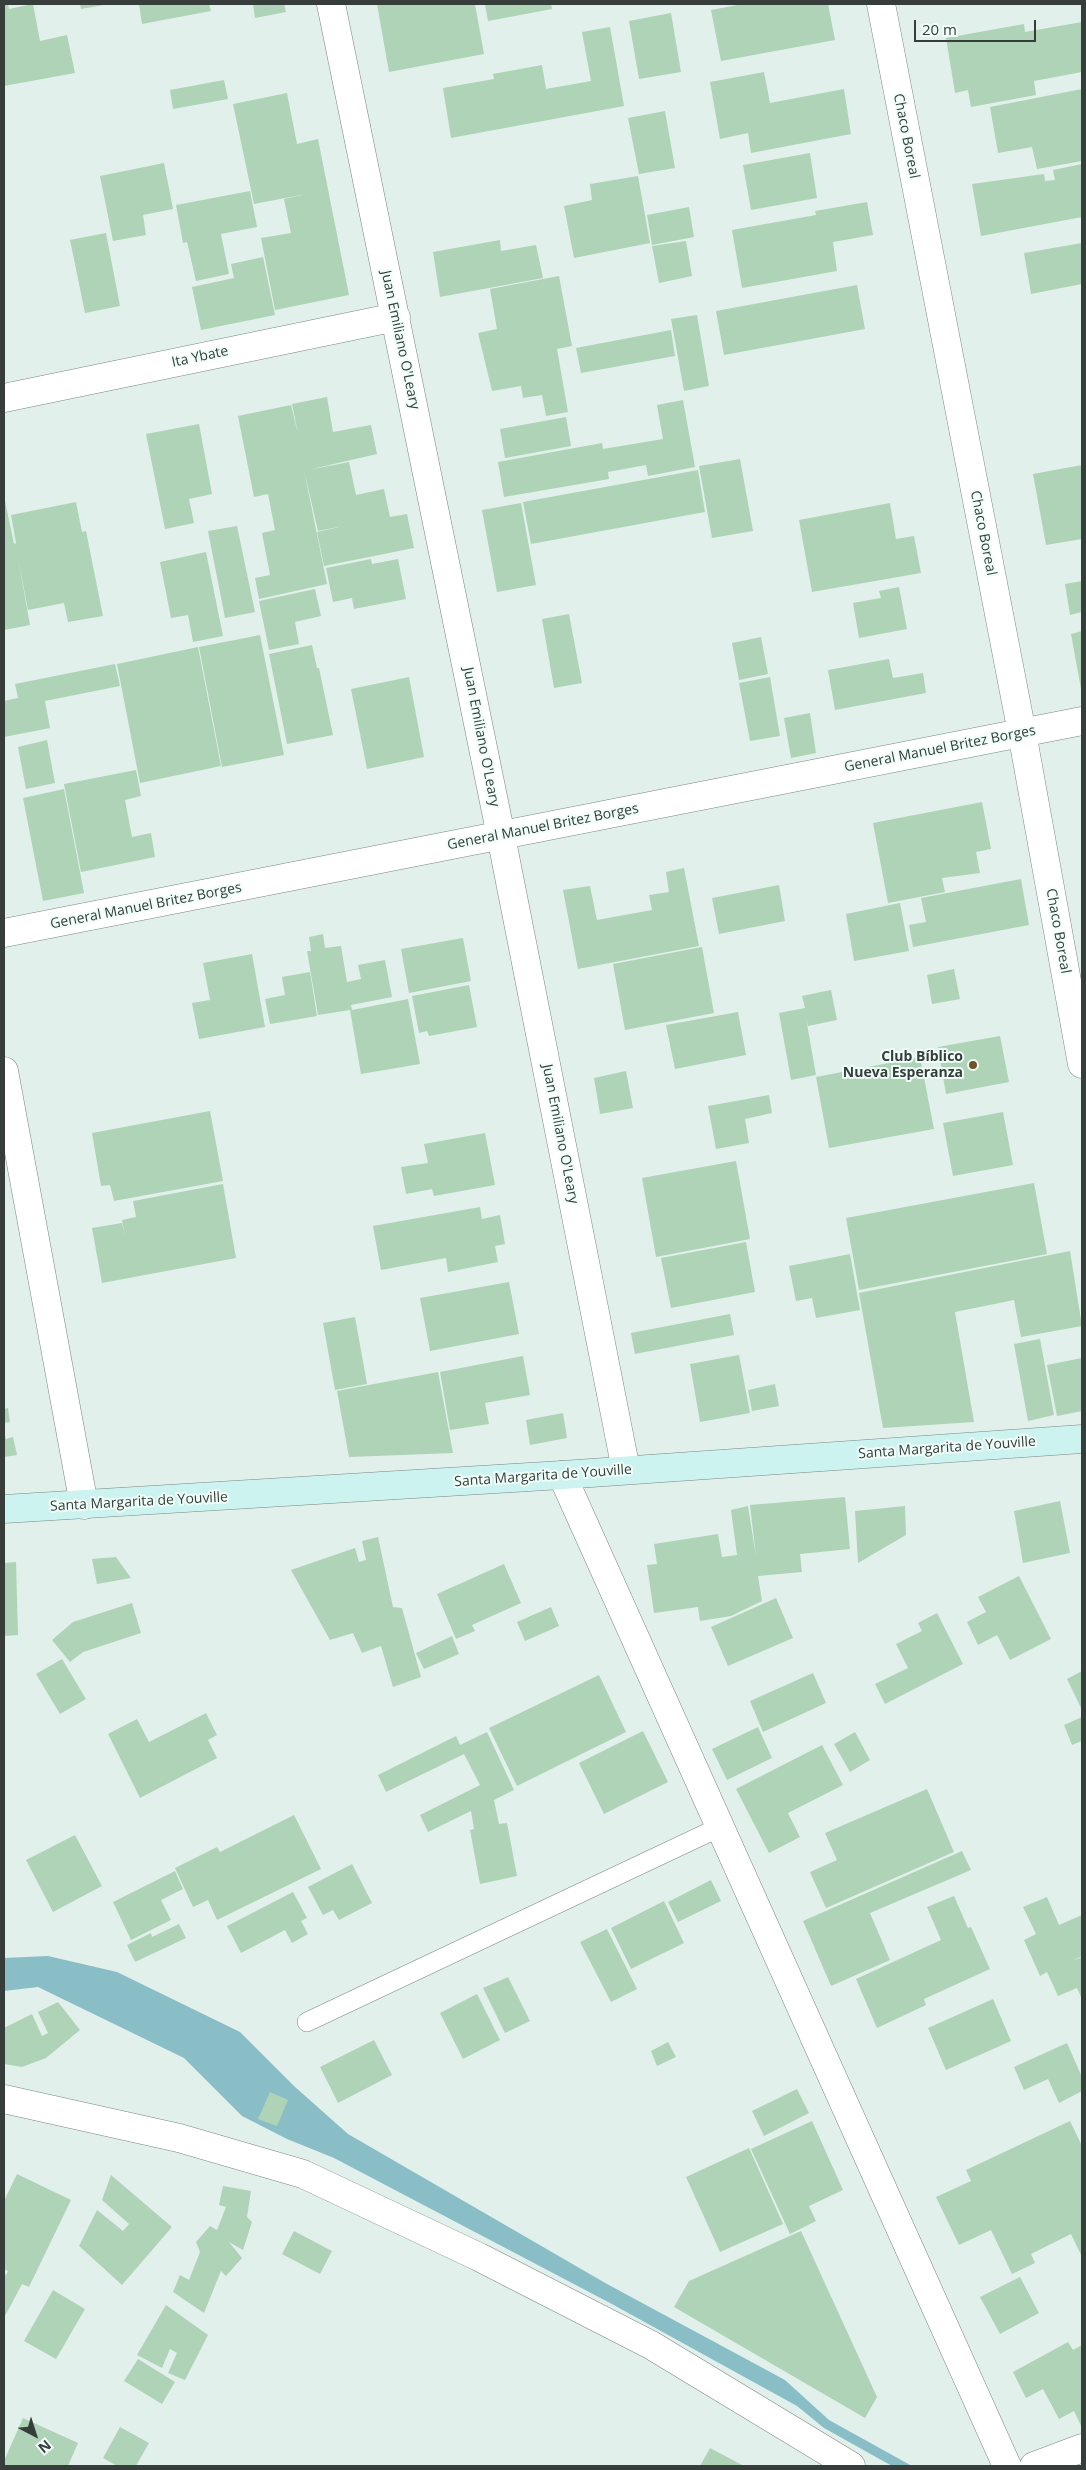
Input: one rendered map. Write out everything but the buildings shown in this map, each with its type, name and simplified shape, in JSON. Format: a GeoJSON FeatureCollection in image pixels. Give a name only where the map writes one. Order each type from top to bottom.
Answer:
{"type":"FeatureCollection","features":[{"type":"Feature","properties":{"kind":"main road","name":"Santa Margarita de Youville"},"geometry":{"type":"LineString","coordinates":[[4,1509],[84,1506],[562,1475],[1082,1439]]}},
{"type":"Feature","properties":{"kind":"street","name":"Juan Emiliano O'Leary"},"geometry":{"type":"LineString","coordinates":[[331,4],[501,836],[626,1470]]}},
{"type":"Feature","properties":{"kind":"street","name":"Chaco Boreal"},"geometry":{"type":"LineString","coordinates":[[881,4],[1022,733],[1082,1064]]}},
{"type":"Feature","properties":{"kind":"street","name":"Ita Ybate"},"geometry":{"type":"LineString","coordinates":[[4,398],[396,317]]}},
{"type":"Feature","properties":{"kind":"street","name":"General Manuel Britez Borges"},"geometry":{"type":"LineString","coordinates":[[4,934],[1082,721]]}},
{"type":"Feature","properties":{"kind":"street"},"geometry":{"type":"LineString","coordinates":[[4,1071],[84,1506]]}},
{"type":"Feature","properties":{"kind":"street"},"geometry":{"type":"LineString","coordinates":[[562,1475],[1007,2466]]}},
{"type":"Feature","properties":{"kind":"street"},"geometry":{"type":"LineString","coordinates":[[4,2099],[180,2138],[303,2174],[479,2257],[651,2345],[851,2466]]}},
{"type":"Feature","properties":{"kind":"street"},"geometry":{"type":"LineString","coordinates":[[1034,2466],[1082,2448]]}},
{"type":"Feature","properties":{"kind":"lane"},"geometry":{"type":"LineString","coordinates":[[307,2022],[720,1827]]}},
{"type":"Feature","properties":{"kind":"water"},"geometry":{"type":"Polygon","coordinates":[[[48,1956],[117,1972],[240,2032],[294,2086],[348,2134],[607,2284],[785,2380],[829,2420],[912,2466],[892,2466],[824,2428],[797,2406],[610,2303],[334,2158],[287,2139],[242,2116],[184,2058],[38,1987],[4,1991],[4,1958],[48,1956]]]}},
{"type":"Feature","properties":{"kind":"place","name":"Club Bíblico Nueva Esperanza"},"geometry":{"type":"Point","coordinates":[973,1065]}}]}
